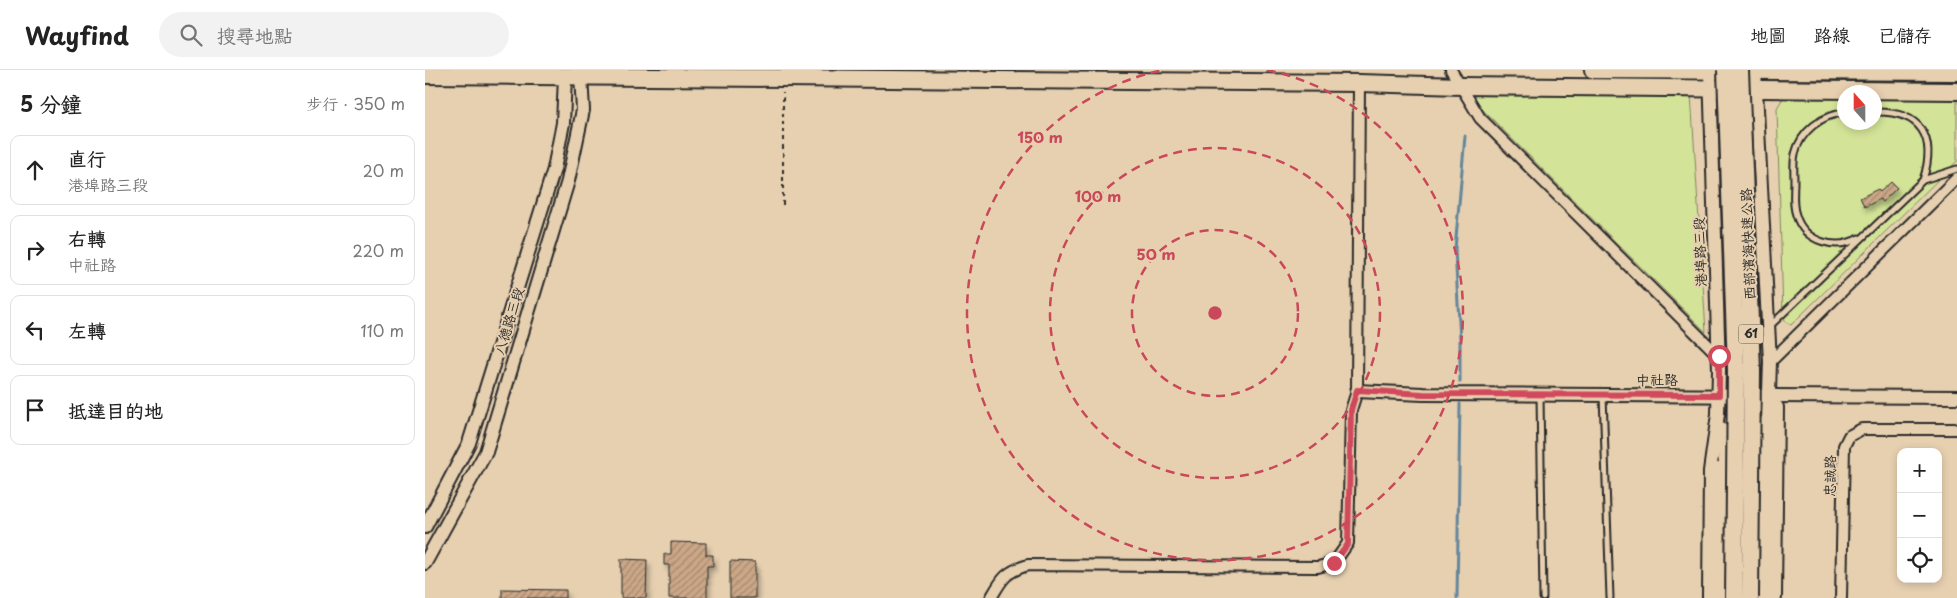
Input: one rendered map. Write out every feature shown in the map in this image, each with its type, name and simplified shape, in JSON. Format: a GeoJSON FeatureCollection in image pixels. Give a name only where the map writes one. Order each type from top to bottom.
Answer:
{"type":"FeatureCollection","features":[{"type":"Feature","properties":{"kind":"main road"},"geometry":{"type":"LineString","coordinates":[[1593,70],[1957,72]]}},
{"type":"Feature","properties":{"kind":"main road","name":"西部濱海快速公路"},"geometry":{"type":"LineString","coordinates":[[1715,70],[1736,370],[1733,598]]}},
{"type":"Feature","properties":{"kind":"main road","name":"西部濱海快速公路"},"geometry":{"type":"LineString","coordinates":[[1750,70],[1752,371],[1750,598]]}},
{"type":"Feature","properties":{"kind":"main road"},"geometry":{"type":"LineString","coordinates":[[425,75],[573,73],[783,78],[1957,91]]}},
{"type":"Feature","properties":{"kind":"main road"},"geometry":{"type":"LineString","coordinates":[[1766,598],[1768,422]]}},
{"type":"Feature","properties":{"kind":"main road"},"geometry":{"type":"LineString","coordinates":[[1717,598],[1718,471]]}},
{"type":"Feature","properties":{"kind":"street"},"geometry":{"type":"LineString","coordinates":[[1451,70],[1480,118],[1719,356]]}},
{"type":"Feature","properties":{"kind":"street","name":"港埠路三段"},"geometry":{"type":"LineString","coordinates":[[1715,70],[1710,88],[1719,356],[1718,471]]}},
{"type":"Feature","properties":{"kind":"street"},"geometry":{"type":"LineString","coordinates":[[1750,70],[1757,88],[1769,327],[1769,395],[1775,598]]}},
{"type":"Feature","properties":{"kind":"street","name":"八德路三段"},"geometry":{"type":"LineString","coordinates":[[425,527],[469,443],[554,170],[573,73]]}},
{"type":"Feature","properties":{"kind":"street","name":"八德路三段"},"geometry":{"type":"LineString","coordinates":[[425,563],[486,452],[568,181],[583,110],[573,73]]}},
{"type":"Feature","properties":{"kind":"street"},"geometry":{"type":"LineString","coordinates":[[991,598],[1000,582],[1012,570],[1027,565],[1318,567],[1334,563],[1348,544],[1351,410],[1357,390],[1359,83]]}},
{"type":"Feature","properties":{"kind":"street"},"geometry":{"type":"LineString","coordinates":[[1769,366],[1957,178]]}},
{"type":"Feature","properties":{"kind":"street","name":"中社路"},"geometry":{"type":"LineString","coordinates":[[1357,390],[1423,394],[1957,397]]}},
{"type":"Feature","properties":{"kind":"street"},"geometry":{"type":"LineString","coordinates":[[1768,422],[1769,395]]}},
{"type":"Feature","properties":{"kind":"street"},"geometry":{"type":"LineString","coordinates":[[1758,598],[1769,395]]}},
{"type":"Feature","properties":{"kind":"street","name":"港埠路三段"},"geometry":{"type":"LineString","coordinates":[[1709,598],[1710,471],[1718,414]]}},
{"type":"Feature","properties":{"kind":"street","name":"港埠路三段"},"geometry":{"type":"LineString","coordinates":[[1718,414],[1726,471],[1725,598]]}},
{"type":"Feature","properties":{"kind":"street","name":"忠誠路"},"geometry":{"type":"LineString","coordinates":[[1841,598],[1844,446],[1849,436],[1862,429],[1957,429]]}},
{"type":"Feature","properties":{"kind":"street"},"geometry":{"type":"LineString","coordinates":[[469,443],[486,452]]}},
{"type":"Feature","properties":{"kind":"lane"},"geometry":{"type":"LineString","coordinates":[[1882,112],[1902,115],[1916,124],[1921,131],[1928,148],[1928,163],[1923,180]]}},
{"type":"Feature","properties":{"kind":"lane"},"geometry":{"type":"LineString","coordinates":[[1837,115],[1822,119],[1807,130],[1801,139],[1795,154],[1794,206],[1796,215],[1808,234],[1822,242],[1842,244],[1865,235]]}},
{"type":"Feature","properties":{"kind":"lane"},"geometry":{"type":"LineString","coordinates":[[1769,327],[1923,180],[1957,169]]}},
{"type":"Feature","properties":{"kind":"lane"},"geometry":{"type":"LineString","coordinates":[[1540,394],[1543,598]]}},
{"type":"Feature","properties":{"kind":"lane"},"geometry":{"type":"LineString","coordinates":[[1603,394],[1610,598]]}},
{"type":"Feature","properties":{"kind":"path"},"geometry":{"type":"LineString","coordinates":[[783,78],[783,205]]}},
{"type":"Feature","properties":{"kind":"green space"},"geometry":{"type":"Polygon","coordinates":[[[1466,93],[1691,94],[1706,332],[1466,93]]]}},
{"type":"Feature","properties":{"kind":"green space"},"geometry":{"type":"Polygon","coordinates":[[[1783,98],[1837,98],[1837,130],[1882,130],[1882,99],[1957,100],[1957,161],[1791,325],[1785,321],[1783,315],[1777,108],[1783,98]]]}},
{"type":"Feature","properties":{"kind":"building"},"geometry":{"type":"Polygon","coordinates":[[[1891,182],[1897,188],[1882,202],[1880,199],[1865,207],[1860,198],[1878,189],[1880,192],[1891,182]]]}},
{"type":"Feature","properties":{"kind":"building"},"geometry":{"type":"Polygon","coordinates":[[[671,542],[706,543],[706,555],[713,555],[713,566],[707,566],[707,598],[669,598],[669,565],[664,565],[664,554],[671,554],[671,542]]]}},
{"type":"Feature","properties":{"kind":"building"},"geometry":{"type":"Polygon","coordinates":[[[621,559],[647,560],[646,598],[621,598],[621,559]]]}},
{"type":"Feature","properties":{"kind":"building"},"geometry":{"type":"Polygon","coordinates":[[[730,561],[755,562],[755,598],[730,598],[730,561]]]}},
{"type":"Feature","properties":{"kind":"building"},"geometry":{"type":"Polygon","coordinates":[[[502,589],[566,590],[566,598],[502,598],[502,589]]]}},
{"type":"Feature","properties":{"kind":"waterway"},"geometry":{"type":"LineString","coordinates":[[1460,382],[1460,340],[1455,249],[1465,136]]}},
{"type":"Feature","properties":{"kind":"waterway"},"geometry":{"type":"LineString","coordinates":[[1457,598],[1460,404]]}},
{"type":"Feature","properties":{"kind":"route"},"geometry":{"type":"LineString","coordinates":[[1334,563],[1348,544],[1351,410],[1357,390],[1423,394],[1719,395],[1719,356]]}}]}
